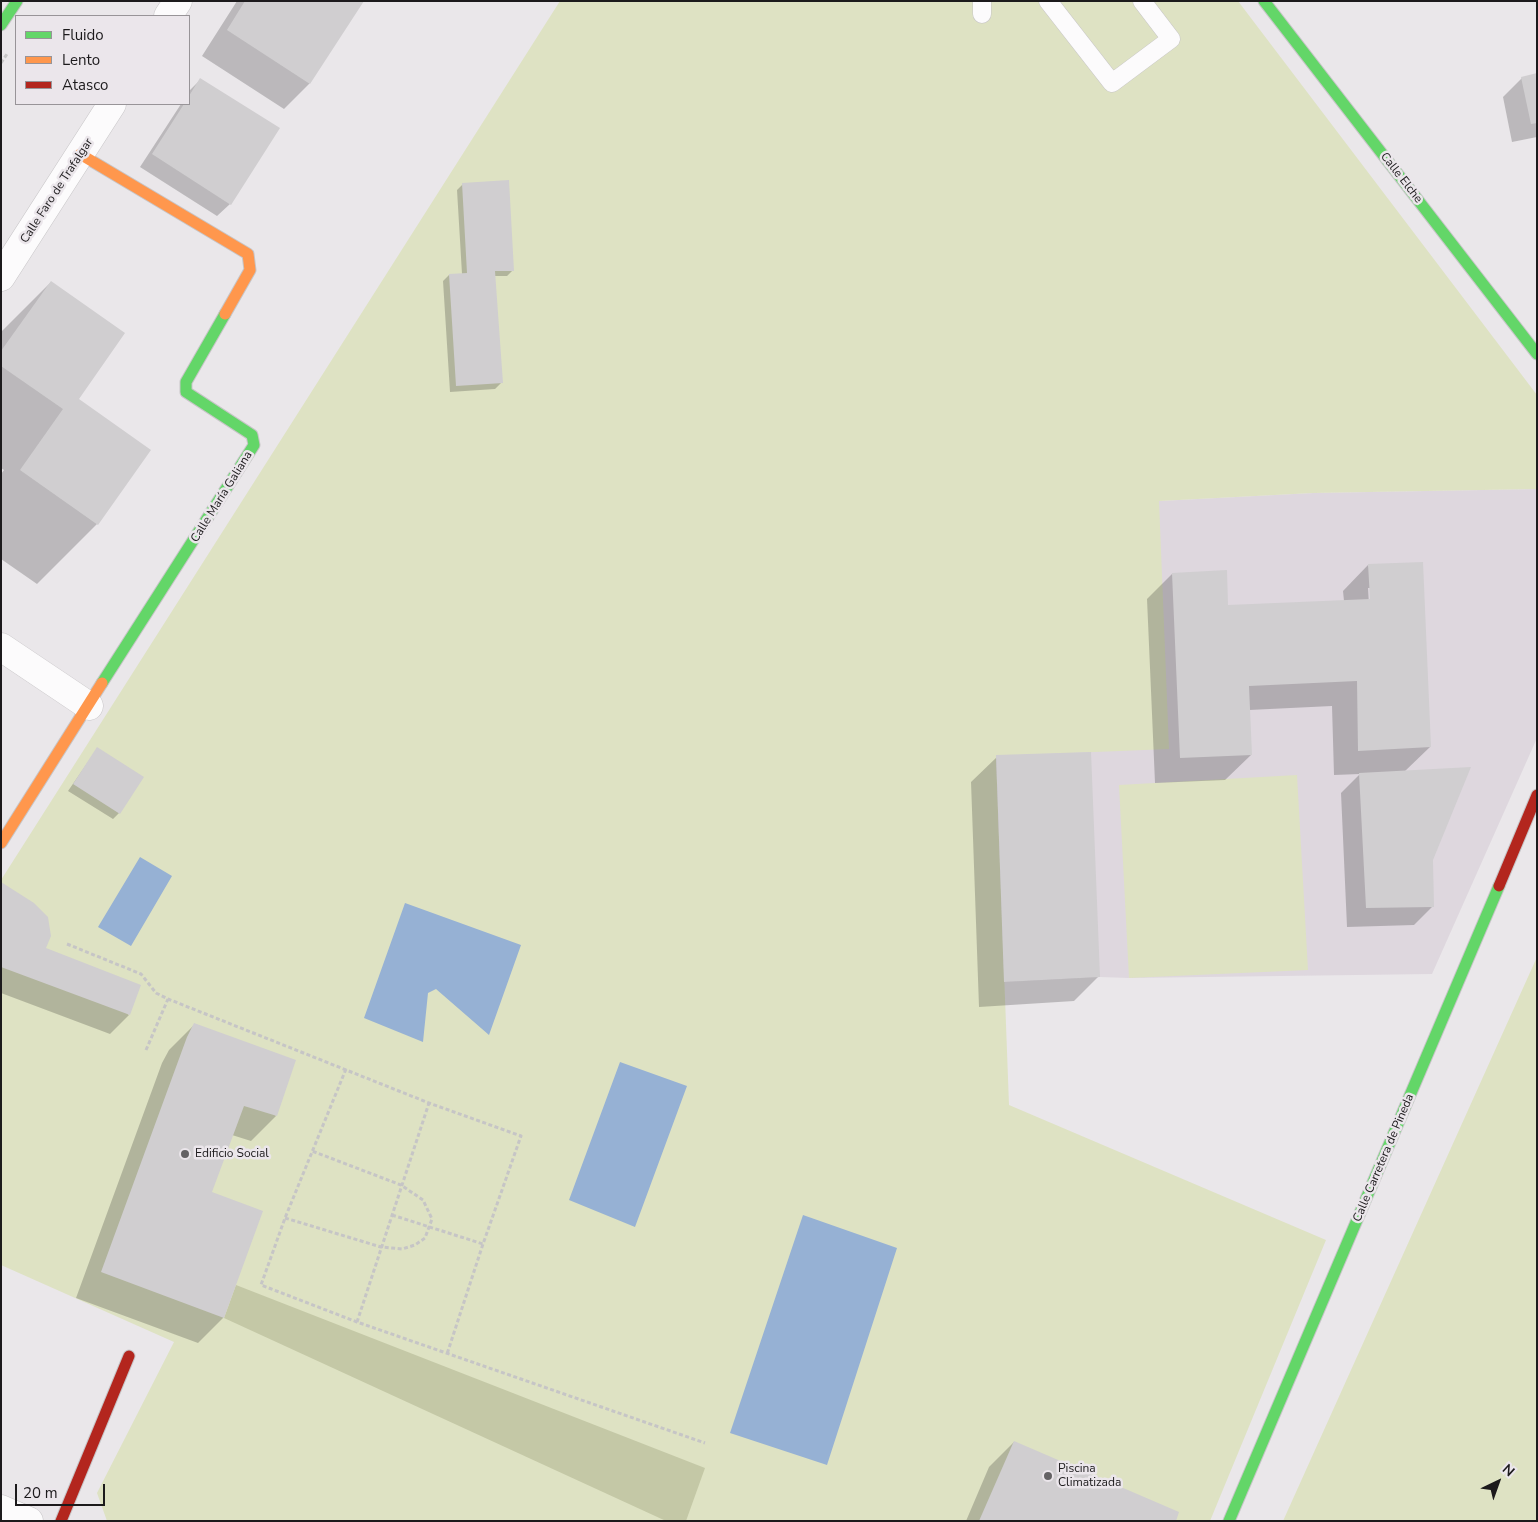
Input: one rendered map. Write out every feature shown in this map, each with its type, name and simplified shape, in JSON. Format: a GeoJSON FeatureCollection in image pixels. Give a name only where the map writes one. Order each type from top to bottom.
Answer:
{"type":"FeatureCollection","features":[{"type":"Feature","properties":{"kind":"street"},"geometry":{"type":"LineString","coordinates":[[1,25],[17,1]]}},
{"type":"Feature","properties":{"kind":"street"},"geometry":{"type":"LineString","coordinates":[[169,15],[178,1]]}},
{"type":"Feature","properties":{"kind":"street","name":"Calle Elche"},"geometry":{"type":"LineString","coordinates":[[1264,1],[1537,354]]}},
{"type":"Feature","properties":{"kind":"street","name":"Calle Faro de Trafalgar"},"geometry":{"type":"LineString","coordinates":[[1,278],[111,105]]}},
{"type":"Feature","properties":{"kind":"street","name":"Calle María Galiana"},"geometry":{"type":"LineString","coordinates":[[1,844],[254,445],[252,435],[186,392],[186,382],[250,270],[248,254],[80,154]]}},
{"type":"Feature","properties":{"kind":"street"},"geometry":{"type":"LineString","coordinates":[[1,647],[89,706]]}},
{"type":"Feature","properties":{"kind":"street","name":"Calle Carretera de Pineda"},"geometry":{"type":"LineString","coordinates":[[1229,1521],[1537,795]]}},
{"type":"Feature","properties":{"kind":"street"},"geometry":{"type":"LineString","coordinates":[[61,1521],[129,1356]]}},
{"type":"Feature","properties":{"kind":"street"},"geometry":{"type":"LineString","coordinates":[[1,1509],[29,1521]]}},
{"type":"Feature","properties":{"kind":"lane"},"geometry":{"type":"LineString","coordinates":[[1048,1],[1112,83],[1171,39],[1142,1]]}},
{"type":"Feature","properties":{"kind":"path"},"geometry":{"type":"LineString","coordinates":[[67,944],[141,974],[156,993],[168,999],[429,1102],[522,1136],[483,1244],[448,1354]]}},
{"type":"Feature","properties":{"kind":"path"},"geometry":{"type":"LineString","coordinates":[[146,1050],[168,999]]}},
{"type":"Feature","properties":{"kind":"path"},"geometry":{"type":"LineString","coordinates":[[346,1069],[285,1218],[261,1285],[357,1322],[705,1443]]}},
{"type":"Feature","properties":{"kind":"path"},"geometry":{"type":"LineString","coordinates":[[357,1322],[429,1102]]}},
{"type":"Feature","properties":{"kind":"path"},"geometry":{"type":"LineString","coordinates":[[285,1218],[381,1247],[402,1249],[415,1245],[426,1238],[432,1219],[423,1200],[402,1185],[312,1151]]}},
{"type":"Feature","properties":{"kind":"path"},"geometry":{"type":"LineString","coordinates":[[392,1215],[483,1244]]}},
{"type":"Feature","properties":{"kind":"shaded area"},"geometry":{"type":"Polygon","coordinates":[[[1537,489],[1537,738],[1432,974],[1100,977],[1004,982],[996,755],[1159,501],[1313,493],[1537,489]]]}},
{"type":"Feature","properties":{"kind":"green space"},"geometry":{"type":"Polygon","coordinates":[[[560,1],[1238,1],[1537,395],[1537,489],[1313,493],[1159,501],[1169,749],[996,756],[1009,1105],[1326,1240],[1210,1521],[107,1521],[97,1493],[174,1342],[1,1265],[1,880],[560,1]]]}},
{"type":"Feature","properties":{"kind":"green space"},"geometry":{"type":"Polygon","coordinates":[[[1297,775],[1308,970],[1129,978],[1119,785],[1297,775]]]}},
{"type":"Feature","properties":{"kind":"green space"},"geometry":{"type":"Polygon","coordinates":[[[1537,957],[1537,1521],[1283,1521],[1537,957]]]}},
{"type":"Feature","properties":{"kind":"green space"},"geometry":{"type":"Polygon","coordinates":[[[236,1285],[705,1468],[686,1521],[666,1521],[224,1318],[236,1285]]]}},
{"type":"Feature","properties":{"kind":"water"},"geometry":{"type":"Polygon","coordinates":[[[140,857],[172,876],[131,946],[98,927],[140,857]]]}},
{"type":"Feature","properties":{"kind":"water"},"geometry":{"type":"Polygon","coordinates":[[[405,903],[521,945],[489,1035],[436,989],[428,993],[423,1042],[364,1018],[405,903]]]}},
{"type":"Feature","properties":{"kind":"water"},"geometry":{"type":"Polygon","coordinates":[[[620,1062],[687,1086],[635,1227],[569,1200],[620,1062]]]}},
{"type":"Feature","properties":{"kind":"water"},"geometry":{"type":"Polygon","coordinates":[[[803,1215],[897,1248],[827,1465],[730,1433],[803,1215]]]}},
{"type":"Feature","properties":{"kind":"building"},"geometry":{"type":"Polygon","coordinates":[[[245,1],[364,1],[310,84],[227,30],[245,1]]]}},
{"type":"Feature","properties":{"kind":"building"},"geometry":{"type":"Polygon","coordinates":[[[1537,73],[1537,123],[1531,124],[1521,77],[1537,73]]]}},
{"type":"Feature","properties":{"kind":"building"},"geometry":{"type":"Polygon","coordinates":[[[200,78],[280,128],[231,205],[152,154],[183,105],[190,105],[190,94],[200,78]]]}},
{"type":"Feature","properties":{"kind":"building"},"geometry":{"type":"Polygon","coordinates":[[[509,180],[514,271],[495,271],[503,383],[456,386],[449,274],[467,273],[462,183],[509,180]]]}},
{"type":"Feature","properties":{"kind":"building"},"geometry":{"type":"Polygon","coordinates":[[[51,281],[125,333],[79,399],[151,450],[98,525],[20,470],[63,409],[1,366],[1,351],[51,281]]]}},
{"type":"Feature","properties":{"kind":"building"},"geometry":{"type":"Polygon","coordinates":[[[1423,562],[1431,747],[1358,751],[1357,681],[1249,686],[1252,755],[1180,758],[1172,573],[1227,570],[1228,605],[1370,599],[1368,564],[1423,562]]]}},
{"type":"Feature","properties":{"kind":"building"},"geometry":{"type":"Polygon","coordinates":[[[97,747],[144,777],[120,814],[73,784],[97,747]]]}},
{"type":"Feature","properties":{"kind":"building"},"geometry":{"type":"Polygon","coordinates":[[[1091,752],[1100,977],[1004,982],[996,755],[1091,752]]]}},
{"type":"Feature","properties":{"kind":"building"},"geometry":{"type":"Polygon","coordinates":[[[1471,767],[1433,860],[1434,907],[1366,908],[1359,773],[1471,767]]]}},
{"type":"Feature","properties":{"kind":"building"},"geometry":{"type":"Polygon","coordinates":[[[1,882],[34,903],[48,917],[51,936],[46,948],[141,985],[130,1015],[1,967],[1,882]]]}},
{"type":"Feature","properties":{"kind":"building","name":"Edificio Social"},"geometry":{"type":"Polygon","coordinates":[[[194,1023],[296,1060],[277,1116],[244,1106],[212,1192],[263,1211],[224,1318],[101,1272],[187,1037],[194,1023]]]}},
{"type":"Feature","properties":{"kind":"building","name":"Piscina Climatizada"},"geometry":{"type":"Polygon","coordinates":[[[1014,1441],[1179,1512],[1176,1521],[979,1521],[1014,1441]]]}},
{"type":"Feature","properties":{"kind":"traffic: fast"},"geometry":{"type":"LineString","coordinates":[[1,25],[17,1]]}},
{"type":"Feature","properties":{"kind":"traffic: fast"},"geometry":{"type":"LineString","coordinates":[[1264,1],[1537,354]]}},
{"type":"Feature","properties":{"kind":"traffic: fast"},"geometry":{"type":"LineString","coordinates":[[102,683],[254,445],[252,435],[186,392],[186,382],[225,314]]}},
{"type":"Feature","properties":{"kind":"traffic: fast"},"geometry":{"type":"LineString","coordinates":[[1229,1521],[1499,886]]}},
{"type":"Feature","properties":{"kind":"traffic: slow"},"geometry":{"type":"LineString","coordinates":[[80,154],[248,254],[250,270],[225,314]]}},
{"type":"Feature","properties":{"kind":"traffic: slow"},"geometry":{"type":"LineString","coordinates":[[1,843],[102,683]]}},
{"type":"Feature","properties":{"kind":"traffic: jam"},"geometry":{"type":"LineString","coordinates":[[1499,886],[1537,795]]}},
{"type":"Feature","properties":{"kind":"traffic: jam"},"geometry":{"type":"LineString","coordinates":[[61,1521],[129,1356]]}},
{"type":"Feature","properties":{"kind":"place","name":"Edificio Social"},"geometry":{"type":"Point","coordinates":[185,1154]}},
{"type":"Feature","properties":{"kind":"place","name":"Piscina Climatizada"},"geometry":{"type":"Point","coordinates":[1048,1476]}}]}
